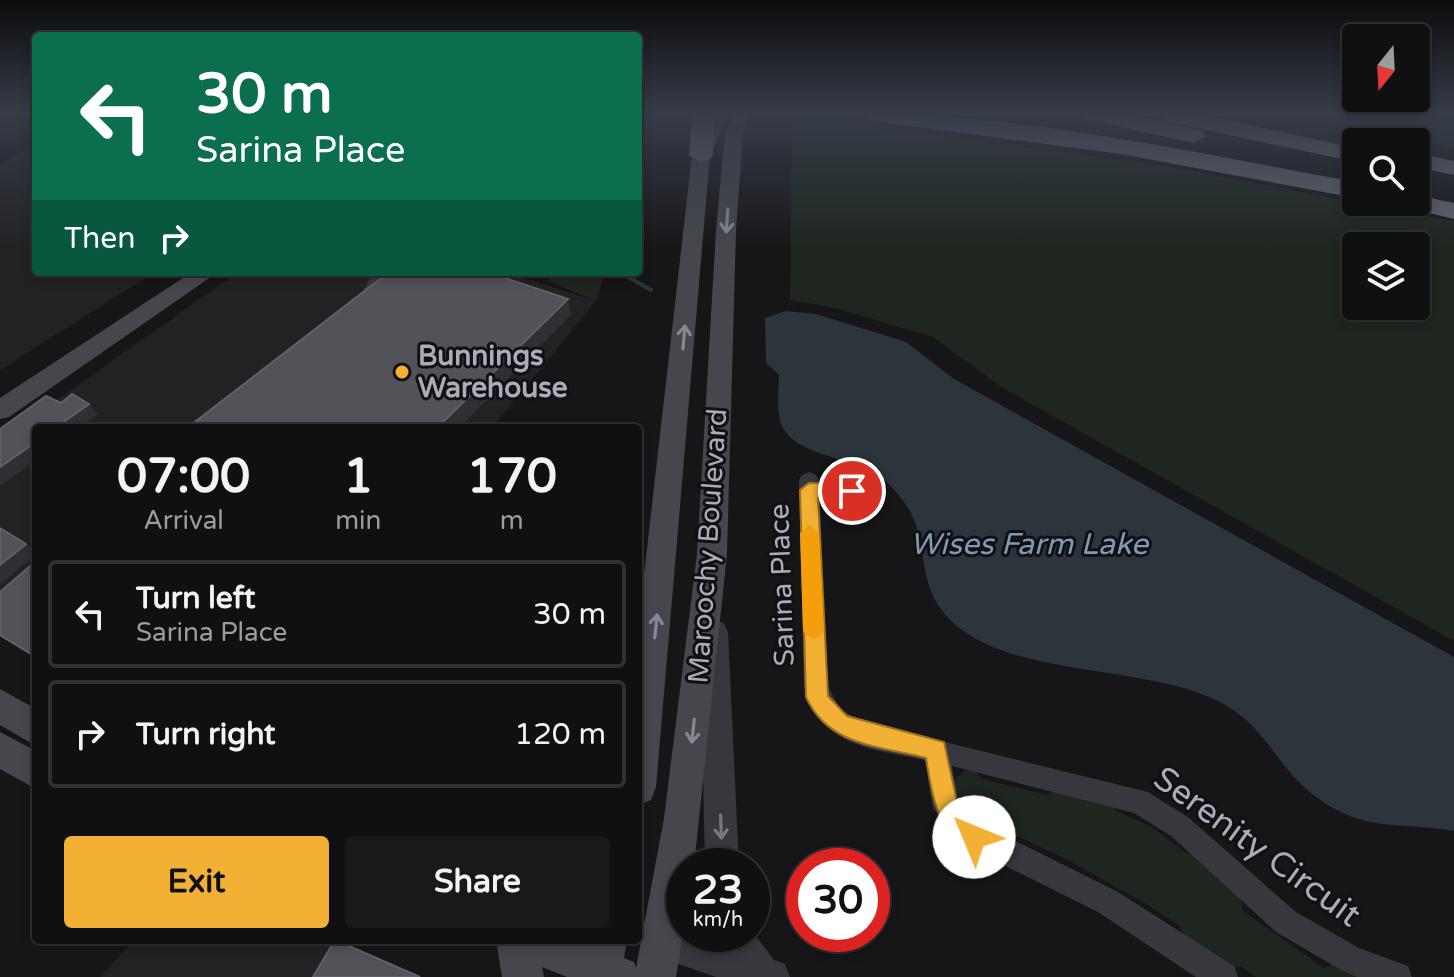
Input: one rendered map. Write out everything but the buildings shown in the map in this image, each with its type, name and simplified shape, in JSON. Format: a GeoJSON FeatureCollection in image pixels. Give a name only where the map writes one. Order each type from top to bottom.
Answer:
{"type":"FeatureCollection","features":[{"type":"Feature","properties":{"kind":"highway"},"geometry":{"type":"LineString","coordinates":[[1190,160],[1342,187]]}},
{"type":"Feature","properties":{"kind":"highway"},"geometry":{"type":"LineString","coordinates":[[1304,160],[1342,168]]}},
{"type":"Feature","properties":{"kind":"highway"},"geometry":{"type":"LineString","coordinates":[[1430,163],[1454,168]]}},
{"type":"Feature","properties":{"kind":"highway"},"geometry":{"type":"LineString","coordinates":[[1430,171],[1454,176]]}},
{"type":"Feature","properties":{"kind":"highway"},"geometry":{"type":"LineString","coordinates":[[1430,187],[1454,192]]}},
{"type":"Feature","properties":{"kind":"highway"},"geometry":{"type":"LineString","coordinates":[[1430,206],[1454,211]]}},
{"type":"Feature","properties":{"kind":"main road","name":"Maroochy Boulevard"},"geometry":{"type":"LineString","coordinates":[[642,767],[701,160]]}},
{"type":"Feature","properties":{"kind":"main road","name":"Maroochy Boulevard"},"geometry":{"type":"LineString","coordinates":[[652,952],[683,818],[712,554],[732,160]]}},
{"type":"Feature","properties":{"kind":"main road"},"geometry":{"type":"LineString","coordinates":[[0,396],[183,276]]}},
{"type":"Feature","properties":{"kind":"main road"},"geometry":{"type":"LineString","coordinates":[[0,410],[201,276]]}},
{"type":"Feature","properties":{"kind":"main road"},"geometry":{"type":"LineString","coordinates":[[0,705],[32,726]]}},
{"type":"Feature","properties":{"kind":"main road"},"geometry":{"type":"LineString","coordinates":[[0,749],[32,769]]}},
{"type":"Feature","properties":{"kind":"main road"},"geometry":{"type":"LineString","coordinates":[[517,944],[523,977]]}},
{"type":"Feature","properties":{"kind":"main road"},"geometry":{"type":"LineString","coordinates":[[538,944],[607,966]]}},
{"type":"Feature","properties":{"kind":"street","name":"Sarina Place"},"geometry":{"type":"LineString","coordinates":[[809,485],[816,687],[820,703],[831,718],[850,729],[936,750]]}},
{"type":"Feature","properties":{"kind":"street"},"geometry":{"type":"LineString","coordinates":[[712,554],[721,848]]}},
{"type":"Feature","properties":{"kind":"street"},"geometry":{"type":"LineString","coordinates":[[936,750],[946,808],[967,832],[1108,902],[1223,977]]}},
{"type":"Feature","properties":{"kind":"street","name":"Serenity Circuit"},"geometry":{"type":"LineString","coordinates":[[936,750],[1112,791],[1139,801],[1180,827],[1286,922],[1351,960],[1397,977]]}},
{"type":"Feature","properties":{"kind":"street"},"geometry":{"type":"LineString","coordinates":[[652,952],[767,975]]}},
{"type":"Feature","properties":{"kind":"street"},"geometry":{"type":"LineString","coordinates":[[748,952],[767,975]]}},
{"type":"Feature","properties":{"kind":"lane"},"geometry":{"type":"LineString","coordinates":[[359,306],[375,276]]}},
{"type":"Feature","properties":{"kind":"lane"},"geometry":{"type":"LineString","coordinates":[[809,485],[852,491]]}},
{"type":"Feature","properties":{"kind":"shaded area"},"geometry":{"type":"Polygon","coordinates":[[[9,160],[32,160],[32,276],[149,276],[0,370],[0,164],[9,160]]]}},
{"type":"Feature","properties":{"kind":"shaded area"},"geometry":{"type":"Polygon","coordinates":[[[792,160],[1117,160],[1342,200],[1342,216],[1428,216],[1454,221],[1454,641],[1001,387],[933,337],[835,308],[790,300],[792,160]]]}},
{"type":"Feature","properties":{"kind":"shaded area"},"geometry":{"type":"Polygon","coordinates":[[[232,276],[518,276],[596,301],[495,424],[32,424],[32,649],[0,629],[0,440],[232,276]]]}},
{"type":"Feature","properties":{"kind":"shaded area"},"geometry":{"type":"Polygon","coordinates":[[[550,276],[604,276],[596,301],[548,281],[550,276]]]}},
{"type":"Feature","properties":{"kind":"shaded area"},"geometry":{"type":"Polygon","coordinates":[[[967,769],[974,770],[982,779],[1048,795],[1056,789],[1108,801],[1117,811],[1152,827],[1186,853],[1197,853],[1241,900],[1243,911],[1324,968],[1334,964],[1362,977],[1256,977],[1241,967],[1230,968],[1185,938],[1178,925],[1068,860],[997,827],[987,831],[960,809],[952,781],[967,769]]]}},
{"type":"Feature","properties":{"kind":"shaded area"},"geometry":{"type":"Polygon","coordinates":[[[130,944],[341,944],[417,977],[100,977],[130,944]]]}},
{"type":"Feature","properties":{"kind":"water","name":"Wises Farm Lake"},"geometry":{"type":"Polygon","coordinates":[[[786,311],[816,314],[906,342],[954,379],[1454,657],[1454,831],[1381,824],[1347,815],[1329,806],[1297,780],[1242,716],[1207,696],[1149,680],[1021,656],[992,647],[968,634],[936,602],[912,515],[894,490],[870,470],[796,442],[781,424],[779,375],[766,363],[765,318],[786,311]]]}},
{"type":"Feature","properties":{"kind":"waterway"},"geometry":{"type":"LineString","coordinates":[[626,276],[651,290]]}},
{"type":"Feature","properties":{"kind":"slow traffic"},"geometry":{"type":"LineString","coordinates":[[809,533],[814,630]]}},
{"type":"Feature","properties":{"kind":"place","name":"Bunnings Warehouse"},"geometry":{"type":"Point","coordinates":[402,372]}},
{"type":"Feature","properties":{"kind":"route"},"geometry":{"type":"LineString","coordinates":[[852,491],[809,490],[817,697],[826,713],[854,731],[936,750],[946,808],[974,837]]}}]}
